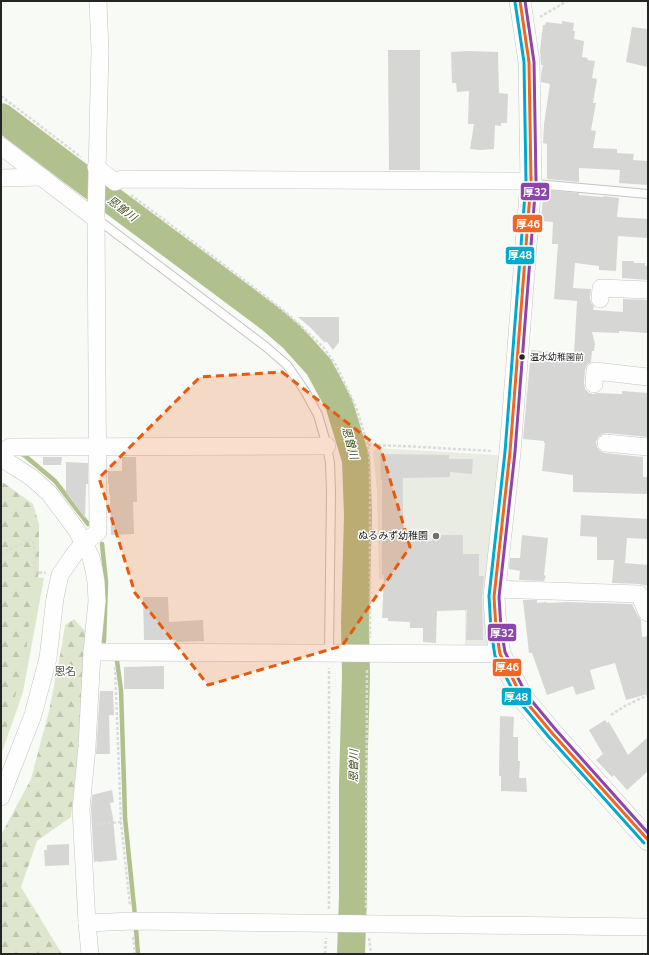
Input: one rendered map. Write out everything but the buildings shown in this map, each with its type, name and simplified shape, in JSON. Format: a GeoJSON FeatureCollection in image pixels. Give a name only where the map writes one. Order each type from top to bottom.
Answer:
{"type":"FeatureCollection","features":[{"type":"Feature","properties":{"kind":"street"},"geometry":{"type":"LineString","coordinates":[[1,797],[33,714],[48,658],[60,575],[75,553],[84,543],[98,532],[96,216],[100,50],[98,1]]}},
{"type":"Feature","properties":{"kind":"street"},"geometry":{"type":"LineString","coordinates":[[520,1],[529,62],[531,181],[510,452],[494,597],[496,629],[500,654],[522,697],[552,733],[648,840]]}},
{"type":"Feature","properties":{"kind":"street"},"geometry":{"type":"LineString","coordinates":[[1,146],[96,216]]}},
{"type":"Feature","properties":{"kind":"street"},"geometry":{"type":"LineString","coordinates":[[97,171],[115,182],[122,180],[531,181]]}},
{"type":"Feature","properties":{"kind":"street"},"geometry":{"type":"LineString","coordinates":[[1,178],[42,177]]}},
{"type":"Feature","properties":{"kind":"street"},"geometry":{"type":"LineString","coordinates":[[601,287],[648,290]]}},
{"type":"Feature","properties":{"kind":"street"},"geometry":{"type":"LineString","coordinates":[[595,372],[648,377]]}},
{"type":"Feature","properties":{"kind":"street"},"geometry":{"type":"LineString","coordinates":[[606,443],[648,447]]}},
{"type":"Feature","properties":{"kind":"street"},"geometry":{"type":"LineString","coordinates":[[1,454],[10,447],[327,446]]}},
{"type":"Feature","properties":{"kind":"street"},"geometry":{"type":"LineString","coordinates":[[1,458],[32,478],[49,493],[76,529],[84,543],[91,557],[96,582],[97,601],[92,652],[87,747],[81,809],[90,954]]}},
{"type":"Feature","properties":{"kind":"street"},"geometry":{"type":"LineString","coordinates":[[495,589],[639,594],[648,613]]}},
{"type":"Feature","properties":{"kind":"street"},"geometry":{"type":"LineString","coordinates":[[92,652],[500,654]]}},
{"type":"Feature","properties":{"kind":"street"},"geometry":{"type":"LineString","coordinates":[[87,923],[132,921],[611,927],[648,926]]}},
{"type":"Feature","properties":{"kind":"lane"},"geometry":{"type":"LineString","coordinates":[[531,181],[536,184],[648,194]]}},
{"type":"Feature","properties":{"kind":"lane"},"geometry":{"type":"LineString","coordinates":[[96,216],[265,346],[287,366],[305,391],[318,415],[327,446],[330,463],[331,653]]}},
{"type":"Feature","properties":{"kind":"path"},"geometry":{"type":"LineString","coordinates":[[524,29],[543,15],[567,1]]}},
{"type":"Feature","properties":{"kind":"path"},"geometry":{"type":"LineString","coordinates":[[1,96],[92,165],[97,171]]}},
{"type":"Feature","properties":{"kind":"path"},"geometry":{"type":"LineString","coordinates":[[115,182],[289,315],[323,347],[336,365],[356,407],[368,445],[370,466],[365,904],[367,923]]}},
{"type":"Feature","properties":{"kind":"path"},"geometry":{"type":"LineString","coordinates":[[368,445],[510,452]]}},
{"type":"Feature","properties":{"kind":"path"},"geometry":{"type":"LineString","coordinates":[[1,553],[30,540],[34,543],[35,572],[60,575]]}},
{"type":"Feature","properties":{"kind":"path"},"geometry":{"type":"LineString","coordinates":[[115,652],[121,822],[135,954]]}},
{"type":"Feature","properties":{"kind":"path"},"geometry":{"type":"LineString","coordinates":[[331,653],[332,923]]}},
{"type":"Feature","properties":{"kind":"path"},"geometry":{"type":"LineString","coordinates":[[611,715],[625,706],[648,695]]}},
{"type":"Feature","properties":{"kind":"path"},"geometry":{"type":"LineString","coordinates":[[82,826],[121,822]]}},
{"type":"Feature","properties":{"kind":"highlighted area"},"geometry":{"type":"Polygon","coordinates":[[[282,372],[381,449],[410,547],[342,646],[208,685],[135,593],[99,478],[200,377],[282,372]]]}},
{"type":"Feature","properties":{"kind":"shaded area","name":"ぬるみず幼稚園"},"geometry":{"type":"Polygon","coordinates":[[[377,448],[496,455],[500,457],[489,645],[485,648],[465,646],[465,584],[379,579],[377,492],[373,452],[377,448]]]}},
{"type":"Feature","properties":{"kind":"green space"},"geometry":{"type":"Polygon","coordinates":[[[1,483],[4,483],[33,504],[39,524],[39,572],[30,612],[26,656],[1,749],[1,483]]]}},
{"type":"Feature","properties":{"kind":"green space"},"geometry":{"type":"Polygon","coordinates":[[[1,556],[34,577],[44,578],[23,692],[1,755],[1,556]]]}},
{"type":"Feature","properties":{"kind":"green space"},"geometry":{"type":"Polygon","coordinates":[[[74,619],[85,631],[85,685],[71,817],[37,841],[21,887],[62,954],[1,954],[1,835],[31,779],[49,711],[65,625],[74,619]]]}},
{"type":"Feature","properties":{"kind":"waterway","name":"恩曽川"},"geometry":{"type":"LineString","coordinates":[[1,117],[271,319],[292,337],[319,367],[339,404],[356,460],[358,515],[355,623],[356,676],[351,954]]}},
{"type":"Feature","properties":{"kind":"waterway"},"geometry":{"type":"LineString","coordinates":[[19,453],[24,455],[55,481],[88,524]]}},
{"type":"Feature","properties":{"kind":"waterway"},"geometry":{"type":"LineString","coordinates":[[102,544],[106,582],[104,641]]}},
{"type":"Feature","properties":{"kind":"waterway"},"geometry":{"type":"LineString","coordinates":[[117,661],[121,690],[125,818],[135,916]]}},
{"type":"Feature","properties":{"kind":"waterway"},"geometry":{"type":"LineString","coordinates":[[136,929],[138,954]]}},
{"type":"Feature","properties":{"kind":"transit line","name":"厚46"},"geometry":{"type":"LineString","coordinates":[[520,1],[529,62],[531,181],[510,452],[494,597],[496,629],[500,654],[522,697],[552,733],[648,840]]}},
{"type":"Feature","properties":{"kind":"transit line","name":"厚32"},"geometry":{"type":"LineString","coordinates":[[525,1],[534,62],[536,181],[515,452],[499,597],[501,628],[505,652],[526,694],[556,730],[648,833]]}},
{"type":"Feature","properties":{"kind":"transit line","name":"厚48"},"geometry":{"type":"LineString","coordinates":[[515,2],[524,62],[526,181],[505,452],[489,596],[491,630],[495,656],[518,700],[548,736],[644,843]]}},
{"type":"Feature","properties":{"kind":"place","name":"温水幼稚園前"},"geometry":{"type":"Point","coordinates":[522,357]}},
{"type":"Feature","properties":{"kind":"place","name":"ぬるみず幼稚園"},"geometry":{"type":"Point","coordinates":[436,536]}},
{"type":"Feature","properties":{"kind":"district","name":"恩名"},"geometry":{"type":"Point","coordinates":[65,671]}}]}
